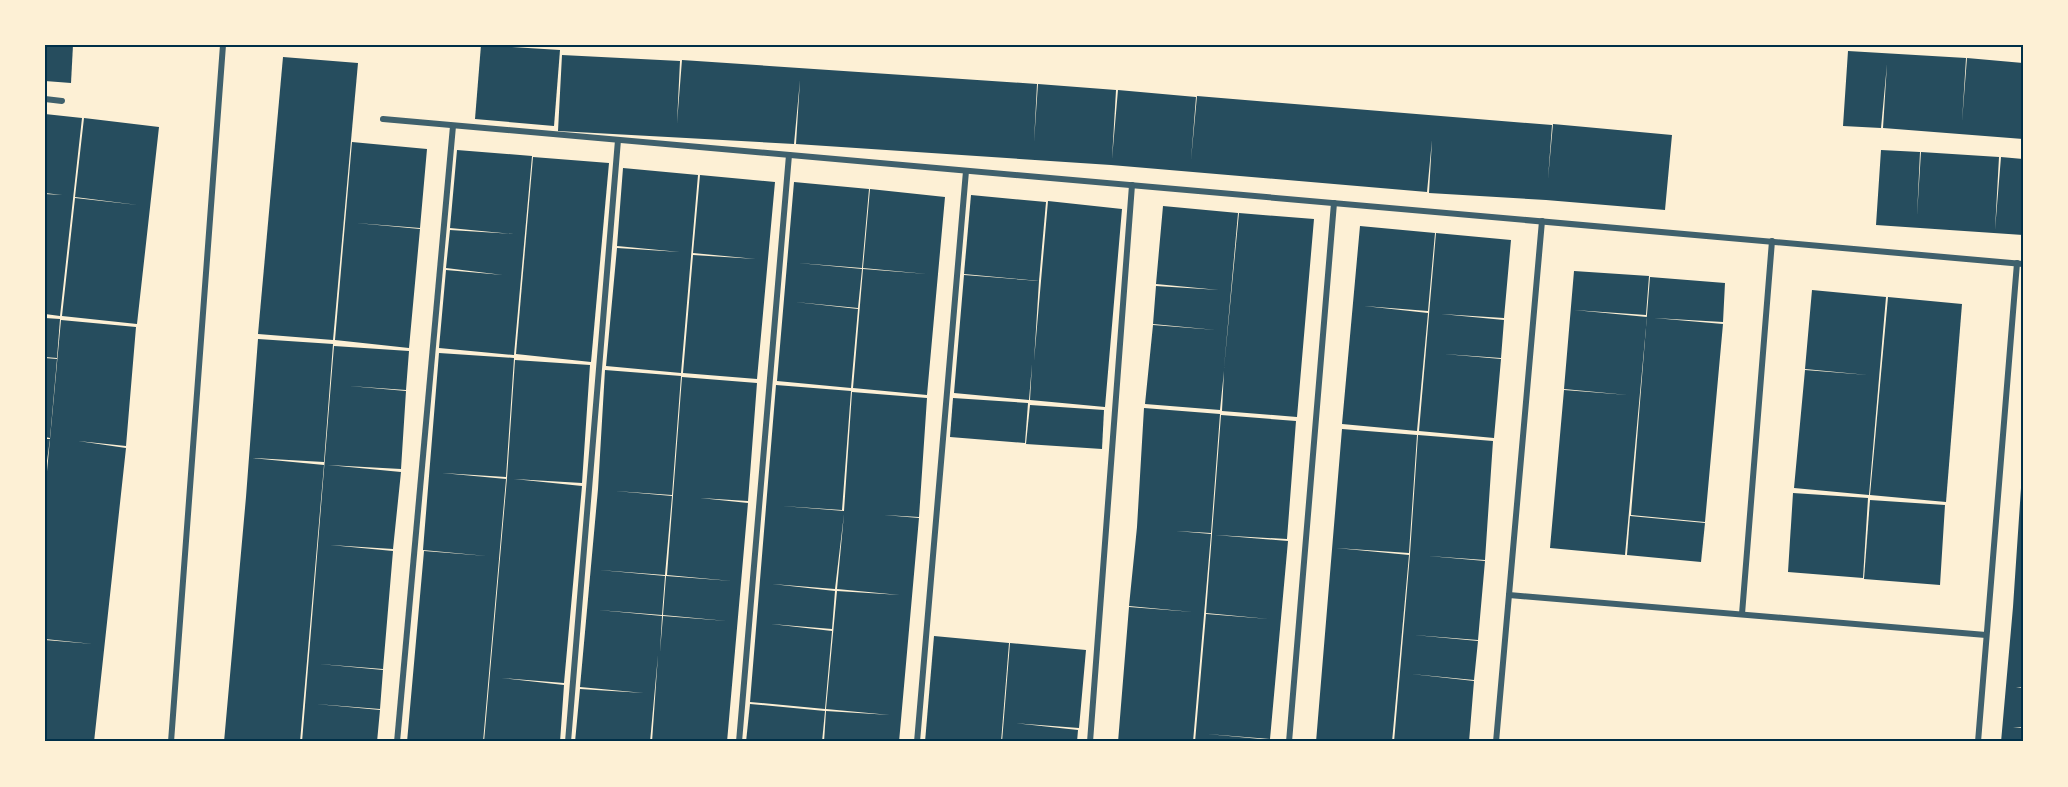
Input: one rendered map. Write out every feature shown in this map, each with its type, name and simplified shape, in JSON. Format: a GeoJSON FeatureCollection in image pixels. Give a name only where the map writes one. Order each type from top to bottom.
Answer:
{"type":"FeatureCollection","features":[{"type":"Feature","properties":{"kind":"street"},"geometry":{"type":"LineString","coordinates":[[171,742],[223,45]]}},
{"type":"Feature","properties":{"kind":"street"},"geometry":{"type":"LineString","coordinates":[[45,99],[62,101]]}},
{"type":"Feature","properties":{"kind":"street"},"geometry":{"type":"LineString","coordinates":[[382,119],[2020,264],[1978,742]]}},
{"type":"Feature","properties":{"kind":"street"},"geometry":{"type":"LineString","coordinates":[[397,742],[453,126]]}},
{"type":"Feature","properties":{"kind":"street"},"geometry":{"type":"LineString","coordinates":[[568,742],[618,140]]}},
{"type":"Feature","properties":{"kind":"street"},"geometry":{"type":"LineString","coordinates":[[739,742],[789,155]]}},
{"type":"Feature","properties":{"kind":"street"},"geometry":{"type":"LineString","coordinates":[[917,742],[966,171]]}},
{"type":"Feature","properties":{"kind":"street"},"geometry":{"type":"LineString","coordinates":[[1090,742],[1132,185]]}},
{"type":"Feature","properties":{"kind":"street"},"geometry":{"type":"LineString","coordinates":[[1289,742],[1334,203]]}},
{"type":"Feature","properties":{"kind":"street"},"geometry":{"type":"LineString","coordinates":[[1496,742],[1542,221]]}},
{"type":"Feature","properties":{"kind":"street"},"geometry":{"type":"LineString","coordinates":[[1742,614],[1772,242]]}},
{"type":"Feature","properties":{"kind":"street"},"geometry":{"type":"LineString","coordinates":[[1509,595],[1986,635]]}},
{"type":"Feature","properties":{"kind":"building"},"geometry":{"type":"Polygon","coordinates":[[[45,45],[73,45],[71,83],[45,81],[45,45]]]}},
{"type":"Feature","properties":{"kind":"building"},"geometry":{"type":"Polygon","coordinates":[[[481,45],[560,50],[554,126],[475,119],[481,45]]]}},
{"type":"Feature","properties":{"kind":"building"},"geometry":{"type":"Polygon","coordinates":[[[1848,51],[1966,58],[1962,122],[1967,58],[2023,63],[2023,139],[1883,128],[1887,64],[1881,128],[1843,126],[1848,51]]]}},
{"type":"Feature","properties":{"kind":"building"},"geometry":{"type":"Polygon","coordinates":[[[562,55],[680,61],[677,123],[682,60],[1037,84],[1034,142],[1038,84],[1116,90],[1112,159],[1118,90],[1196,97],[1191,160],[1197,96],[1552,125],[1548,179],[1553,124],[1672,135],[1665,210],[1429,193],[1432,140],[1427,192],[1111,165],[796,144],[800,80],[794,144],[558,131],[562,55]]]}},
{"type":"Feature","properties":{"kind":"building"},"geometry":{"type":"Polygon","coordinates":[[[283,57],[358,63],[333,340],[258,334],[283,57]]]}},
{"type":"Feature","properties":{"kind":"building"},"geometry":{"type":"Polygon","coordinates":[[[45,114],[82,118],[60,316],[45,314],[45,194],[62,195],[45,193],[45,114]]]}},
{"type":"Feature","properties":{"kind":"building"},"geometry":{"type":"Polygon","coordinates":[[[84,118],[159,127],[137,324],[62,316],[75,198],[138,205],[75,197],[84,118]]]}},
{"type":"Feature","properties":{"kind":"building"},"geometry":{"type":"Polygon","coordinates":[[[352,142],[427,149],[420,228],[356,223],[420,229],[409,348],[335,340],[352,142]]]}},
{"type":"Feature","properties":{"kind":"building"},"geometry":{"type":"Polygon","coordinates":[[[457,150],[532,156],[514,355],[439,348],[446,270],[503,275],[446,268],[450,230],[514,234],[450,228],[457,150]]]}},
{"type":"Feature","properties":{"kind":"building"},"geometry":{"type":"Polygon","coordinates":[[[1881,150],[1920,152],[1917,216],[1921,152],[1999,157],[1995,230],[2001,157],[2023,159],[2023,235],[1876,225],[1881,150]]]}},
{"type":"Feature","properties":{"kind":"building"},"geometry":{"type":"Polygon","coordinates":[[[533,157],[609,163],[591,362],[516,354],[533,157]]]}},
{"type":"Feature","properties":{"kind":"building"},"geometry":{"type":"Polygon","coordinates":[[[623,168],[698,175],[681,373],[606,366],[617,248],[680,252],[617,246],[623,168]]]}},
{"type":"Feature","properties":{"kind":"building"},"geometry":{"type":"Polygon","coordinates":[[[700,175],[775,182],[757,379],[683,373],[693,255],[756,259],[693,253],[700,175]]]}},
{"type":"Feature","properties":{"kind":"building"},"geometry":{"type":"Polygon","coordinates":[[[794,182],[869,189],[862,268],[798,263],[862,269],[858,308],[795,302],[858,309],[851,388],[777,381],[794,182]]]}},
{"type":"Feature","properties":{"kind":"building"},"geometry":{"type":"Polygon","coordinates":[[[870,189],[945,197],[927,395],[853,388],[863,269],[927,274],[863,268],[870,189]]]}},
{"type":"Feature","properties":{"kind":"building"},"geometry":{"type":"Polygon","coordinates":[[[971,195],[1046,202],[1039,281],[964,274],[971,195]]]}},
{"type":"Feature","properties":{"kind":"building"},"geometry":{"type":"Polygon","coordinates":[[[1048,201],[1122,209],[1105,407],[1030,400],[1032,364],[1029,400],[954,393],[964,275],[1039,281],[1034,361],[1048,201]]]}},
{"type":"Feature","properties":{"kind":"building"},"geometry":{"type":"Polygon","coordinates":[[[1163,206],[1238,213],[1224,368],[1239,213],[1314,219],[1297,417],[1222,411],[1224,371],[1220,410],[1145,404],[1153,325],[1216,330],[1153,324],[1156,286],[1219,290],[1156,284],[1163,206]]]}},
{"type":"Feature","properties":{"kind":"building"},"geometry":{"type":"Polygon","coordinates":[[[1360,226],[1435,233],[1428,311],[1364,306],[1428,313],[1417,431],[1342,424],[1360,226]]]}},
{"type":"Feature","properties":{"kind":"building"},"geometry":{"type":"Polygon","coordinates":[[[1436,233],[1511,240],[1504,318],[1441,314],[1504,320],[1501,358],[1444,354],[1501,359],[1494,438],[1419,431],[1436,233]]]}},
{"type":"Feature","properties":{"kind":"building"},"geometry":{"type":"Polygon","coordinates":[[[1574,271],[1649,276],[1646,315],[1574,310],[1647,317],[1625,555],[1550,548],[1564,390],[1628,395],[1564,389],[1574,271]]]}},
{"type":"Feature","properties":{"kind":"building"},"geometry":{"type":"Polygon","coordinates":[[[1650,277],[1725,283],[1723,322],[1654,318],[1723,324],[1705,522],[1631,515],[1650,277]]]}},
{"type":"Feature","properties":{"kind":"building"},"geometry":{"type":"Polygon","coordinates":[[[1812,290],[1886,297],[1869,495],[1794,488],[1805,370],[1868,375],[1805,369],[1812,290]]]}},
{"type":"Feature","properties":{"kind":"building"},"geometry":{"type":"Polygon","coordinates":[[[1888,297],[1962,304],[1946,502],[1870,495],[1888,297]]]}},
{"type":"Feature","properties":{"kind":"building"},"geometry":{"type":"Polygon","coordinates":[[[45,318],[60,319],[57,358],[45,357],[45,318]]]}},
{"type":"Feature","properties":{"kind":"building"},"geometry":{"type":"Polygon","coordinates":[[[61,320],[136,327],[126,446],[78,441],[126,448],[94,742],[45,742],[45,640],[93,644],[45,639],[45,493],[61,320]]]}},
{"type":"Feature","properties":{"kind":"building"},"geometry":{"type":"Polygon","coordinates":[[[258,339],[333,344],[324,462],[252,458],[324,465],[300,742],[224,742],[258,339]]]}},
{"type":"Feature","properties":{"kind":"building"},"geometry":{"type":"Polygon","coordinates":[[[334,346],[409,351],[406,390],[349,386],[406,391],[401,469],[328,465],[401,472],[393,549],[330,545],[393,551],[383,669],[319,664],[383,670],[380,709],[316,704],[380,710],[377,742],[302,742],[334,346]]]}},
{"type":"Feature","properties":{"kind":"building"},"geometry":{"type":"Polygon","coordinates":[[[439,353],[514,358],[506,477],[442,473],[506,479],[483,742],[407,742],[424,551],[487,556],[423,550],[439,353]]]}},
{"type":"Feature","properties":{"kind":"building"},"geometry":{"type":"Polygon","coordinates":[[[45,358],[57,359],[50,438],[45,437],[45,358]]]}},
{"type":"Feature","properties":{"kind":"building"},"geometry":{"type":"Polygon","coordinates":[[[515,360],[590,365],[582,483],[514,479],[582,486],[564,683],[501,678],[564,685],[560,742],[484,742],[515,360]]]}},
{"type":"Feature","properties":{"kind":"building"},"geometry":{"type":"Polygon","coordinates":[[[605,370],[681,376],[672,495],[615,491],[672,496],[665,575],[599,570],[665,576],[662,615],[598,610],[662,616],[660,652],[663,616],[727,621],[663,615],[666,576],[732,581],[667,575],[682,377],[757,383],[748,501],[700,498],[748,503],[727,742],[652,742],[658,655],[650,742],[575,742],[580,689],[644,693],[580,687],[598,489],[605,370]]]}},
{"type":"Feature","properties":{"kind":"building"},"geometry":{"type":"Polygon","coordinates":[[[776,385],[851,391],[842,510],[782,506],[844,511],[852,392],[927,398],[919,517],[884,515],[919,518],[899,742],[824,742],[826,711],[890,715],[826,709],[837,591],[900,595],[837,589],[844,514],[835,589],[772,584],[835,591],[832,629],[771,624],[832,631],[825,709],[750,702],[776,385]]]}},
{"type":"Feature","properties":{"kind":"building"},"geometry":{"type":"Polygon","coordinates":[[[953,398],[1028,403],[1025,443],[950,437],[953,398]]]}},
{"type":"Feature","properties":{"kind":"building"},"geometry":{"type":"Polygon","coordinates":[[[1030,405],[1104,410],[1102,449],[1026,444],[1030,405]]]}},
{"type":"Feature","properties":{"kind":"building"},"geometry":{"type":"Polygon","coordinates":[[[1144,408],[1220,414],[1211,533],[1176,531],[1211,534],[1193,742],[1118,742],[1129,607],[1193,612],[1129,606],[1137,527],[1144,408]]]}},
{"type":"Feature","properties":{"kind":"building"},"geometry":{"type":"Polygon","coordinates":[[[1221,415],[1296,421],[1287,539],[1215,535],[1288,541],[1270,739],[1207,734],[1271,740],[1271,742],[1195,742],[1206,614],[1269,619],[1206,613],[1221,415]]]}},
{"type":"Feature","properties":{"kind":"building"},"geometry":{"type":"Polygon","coordinates":[[[1342,429],[1417,435],[1409,553],[1336,548],[1409,555],[1392,742],[1316,742],[1342,429]]]}},
{"type":"Feature","properties":{"kind":"building"},"geometry":{"type":"Polygon","coordinates":[[[1418,435],[1493,441],[1485,560],[1428,556],[1485,561],[1478,640],[1414,635],[1478,641],[1474,680],[1411,674],[1474,681],[1469,742],[1394,742],[1418,435]]]}},
{"type":"Feature","properties":{"kind":"building"},"geometry":{"type":"Polygon","coordinates":[[[45,439],[50,439],[46,468],[45,468],[45,439]]]}},
{"type":"Feature","properties":{"kind":"building"},"geometry":{"type":"Polygon","coordinates":[[[2021,488],[2023,488],[2023,687],[2016,687],[2023,688],[2023,727],[2013,727],[2023,728],[2023,742],[2001,742],[2013,607],[2021,488]]]}},
{"type":"Feature","properties":{"kind":"building"},"geometry":{"type":"Polygon","coordinates":[[[1793,493],[1868,498],[1863,578],[1788,572],[1793,493]]]}},
{"type":"Feature","properties":{"kind":"building"},"geometry":{"type":"Polygon","coordinates":[[[1870,500],[1945,505],[1940,585],[1864,579],[1870,500]]]}},
{"type":"Feature","properties":{"kind":"building"},"geometry":{"type":"Polygon","coordinates":[[[1630,516],[1705,523],[1701,562],[1627,555],[1630,516]]]}},
{"type":"Feature","properties":{"kind":"building"},"geometry":{"type":"Polygon","coordinates":[[[934,636],[1009,643],[1001,742],[925,742],[934,636]]]}},
{"type":"Feature","properties":{"kind":"building"},"geometry":{"type":"Polygon","coordinates":[[[1010,643],[1086,650],[1079,728],[1013,723],[1078,730],[1077,742],[1002,742],[1010,643]]]}},
{"type":"Feature","properties":{"kind":"building"},"geometry":{"type":"Polygon","coordinates":[[[750,704],[825,711],[822,742],[746,742],[750,704]]]}}]}
